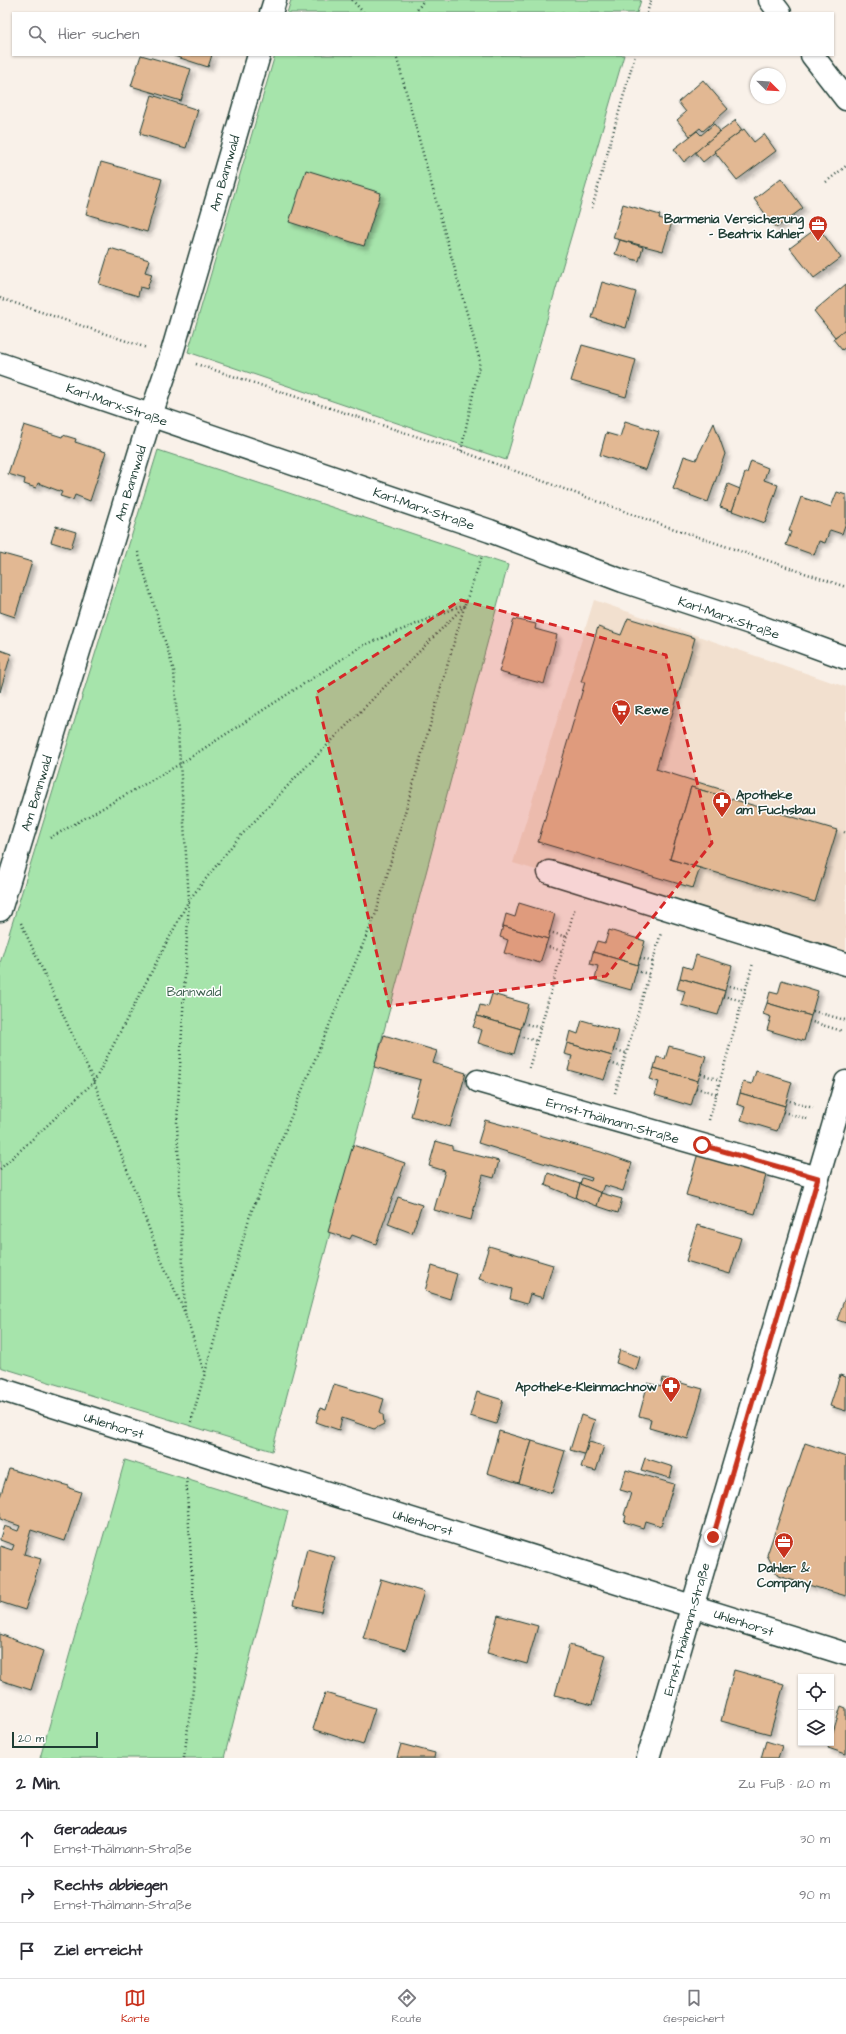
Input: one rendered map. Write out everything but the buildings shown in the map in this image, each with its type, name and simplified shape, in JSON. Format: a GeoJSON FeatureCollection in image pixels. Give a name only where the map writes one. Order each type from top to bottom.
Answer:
{"type":"FeatureCollection","features":[{"type":"Feature","properties":{"kind":"street"},"geometry":{"type":"LineString","coordinates":[[271,12],[275,0]]}},
{"type":"Feature","properties":{"kind":"street"},"geometry":{"type":"LineString","coordinates":[[770,0],[779,12]]}},
{"type":"Feature","properties":{"kind":"street","name":"Am Bannwald"},"geometry":{"type":"LineString","coordinates":[[2,896],[16,857],[151,415],[171,356],[258,56]]}},
{"type":"Feature","properties":{"kind":"street"},"geometry":{"type":"LineString","coordinates":[[813,56],[846,99]]}},
{"type":"Feature","properties":{"kind":"street","name":"Karl-Marx-Straße"},"geometry":{"type":"LineString","coordinates":[[0,364],[490,531],[623,581],[750,623],[846,658]]}},
{"type":"Feature","properties":{"kind":"street"},"geometry":{"type":"LineString","coordinates":[[549,872],[760,939],[846,964]]}},
{"type":"Feature","properties":{"kind":"street","name":"Ernst-Thälmann-Straße"},"geometry":{"type":"LineString","coordinates":[[478,1081],[818,1178]]}},
{"type":"Feature","properties":{"kind":"street","name":"Ernst-Thälmann-Straße"},"geometry":{"type":"LineString","coordinates":[[648,1758],[846,1082]]}},
{"type":"Feature","properties":{"kind":"street","name":"Uhlenhorst"},"geometry":{"type":"LineString","coordinates":[[0,1389],[846,1654]]}},
{"type":"Feature","properties":{"kind":"path"},"geometry":{"type":"LineString","coordinates":[[352,0],[363,12]]}},
{"type":"Feature","properties":{"kind":"path"},"geometry":{"type":"LineString","coordinates":[[416,12],[424,0]]}},
{"type":"Feature","properties":{"kind":"path"},"geometry":{"type":"LineString","coordinates":[[647,12],[651,0]]}},
{"type":"Feature","properties":{"kind":"path"},"geometry":{"type":"LineString","coordinates":[[396,56],[480,361],[461,451]]}},
{"type":"Feature","properties":{"kind":"path"},"geometry":{"type":"LineString","coordinates":[[592,208],[635,56]]}},
{"type":"Feature","properties":{"kind":"path"},"geometry":{"type":"LineString","coordinates":[[826,182],[846,166]]}},
{"type":"Feature","properties":{"kind":"path"},"geometry":{"type":"LineString","coordinates":[[0,298],[461,451],[651,521],[846,587]]}},
{"type":"Feature","properties":{"kind":"path"},"geometry":{"type":"LineString","coordinates":[[184,1758],[197,1660],[184,1447],[250,1215],[376,913],[465,604],[490,531]]}},
{"type":"Feature","properties":{"kind":"path"},"geometry":{"type":"LineString","coordinates":[[137,550],[174,671],[189,900],[177,1122],[185,1313]]}},
{"type":"Feature","properties":{"kind":"path"},"geometry":{"type":"LineString","coordinates":[[16,857],[180,764],[362,646],[465,604]]}},
{"type":"Feature","properties":{"kind":"path"},"geometry":{"type":"LineString","coordinates":[[0,1169],[94,1082],[189,900],[235,842],[465,604]]}},
{"type":"Feature","properties":{"kind":"path"},"geometry":{"type":"LineString","coordinates":[[522,1094],[582,883]]}},
{"type":"Feature","properties":{"kind":"path"},"geometry":{"type":"LineString","coordinates":[[2,896],[94,1082],[159,1255],[185,1313],[205,1375]]}},
{"type":"Feature","properties":{"kind":"path"},"geometry":{"type":"LineString","coordinates":[[608,1118],[668,909]]}},
{"type":"Feature","properties":{"kind":"path"},"geometry":{"type":"LineString","coordinates":[[549,932],[566,937]]}},
{"type":"Feature","properties":{"kind":"path"},"geometry":{"type":"LineString","coordinates":[[702,1145],[760,939]]}},
{"type":"Feature","properties":{"kind":"path"},"geometry":{"type":"LineString","coordinates":[[545,946],[562,951]]}},
{"type":"Feature","properties":{"kind":"path"},"geometry":{"type":"LineString","coordinates":[[640,958],[652,962]]}},
{"type":"Feature","properties":{"kind":"path"},"geometry":{"type":"LineString","coordinates":[[636,971],[649,974]]}},
{"type":"Feature","properties":{"kind":"path"},"geometry":{"type":"LineString","coordinates":[[726,985],[746,990]]}},
{"type":"Feature","properties":{"kind":"path"},"geometry":{"type":"LineString","coordinates":[[724,996],[743,1001]]}},
{"type":"Feature","properties":{"kind":"path"},"geometry":{"type":"LineString","coordinates":[[813,1011],[845,1020]]}},
{"type":"Feature","properties":{"kind":"path"},"geometry":{"type":"LineString","coordinates":[[809,1021],[842,1031]]}},
{"type":"Feature","properties":{"kind":"path"},"geometry":{"type":"LineString","coordinates":[[523,1023],[541,1028]]}},
{"type":"Feature","properties":{"kind":"path"},"geometry":{"type":"LineString","coordinates":[[519,1036],[537,1041]]}},
{"type":"Feature","properties":{"kind":"path"},"geometry":{"type":"LineString","coordinates":[[613,1050],[626,1053]]}},
{"type":"Feature","properties":{"kind":"path"},"geometry":{"type":"LineString","coordinates":[[610,1063],[622,1067]]}},
{"type":"Feature","properties":{"kind":"path"},"geometry":{"type":"LineString","coordinates":[[700,1074],[720,1080]]}},
{"type":"Feature","properties":{"kind":"path"},"geometry":{"type":"LineString","coordinates":[[696,1088],[717,1094]]}},
{"type":"Feature","properties":{"kind":"path"},"geometry":{"type":"LineString","coordinates":[[786,1100],[819,1110]]}},
{"type":"Feature","properties":{"kind":"path"},"geometry":{"type":"LineString","coordinates":[[783,1112],[809,1120]]}},
{"type":"Feature","properties":{"kind":"highlighted area"},"geometry":{"type":"Polygon","coordinates":[[[461,600],[666,655],[712,843],[606,976],[389,1006],[316,693],[461,600]]]}},
{"type":"Feature","properties":{"kind":"shaded area"},"geometry":{"type":"Polygon","coordinates":[[[594,600],[846,687],[846,964],[513,863],[594,600]]]}},
{"type":"Feature","properties":{"kind":"green space"},"geometry":{"type":"Polygon","coordinates":[[[291,0],[641,0],[637,12],[287,12],[291,0]]]}},
{"type":"Feature","properties":{"kind":"green space"},"geometry":{"type":"Polygon","coordinates":[[[275,56],[624,56],[506,460],[188,352],[275,56]]]}},
{"type":"Feature","properties":{"kind":"green space","name":"Bannwald"},"geometry":{"type":"Polygon","coordinates":[[[158,450],[508,565],[272,1451],[0,1367],[0,963],[158,450]]]}},
{"type":"Feature","properties":{"kind":"green space"},"geometry":{"type":"Polygon","coordinates":[[[125,1460],[288,1511],[224,1758],[40,1758],[125,1460]]]}},
{"type":"Feature","properties":{"kind":"place","name":"Barmenia Versicherung - Beatrix Kahler"},"geometry":{"type":"Point","coordinates":[818,242]}},
{"type":"Feature","properties":{"kind":"place","name":"Rewe"},"geometry":{"type":"Point","coordinates":[621,726]}},
{"type":"Feature","properties":{"kind":"place","name":"Apotheke am Fuchsbau"},"geometry":{"type":"Point","coordinates":[722,818]}},
{"type":"Feature","properties":{"kind":"place","name":"Apotheke-Kleinmachnow"},"geometry":{"type":"Point","coordinates":[671,1403]}},
{"type":"Feature","properties":{"kind":"place","name":"Dahler & Company"},"geometry":{"type":"Point","coordinates":[784,1559]}},
{"type":"Feature","properties":{"kind":"route"},"geometry":{"type":"LineString","coordinates":[[702,1145],[818,1178],[713,1537]]}}]}
